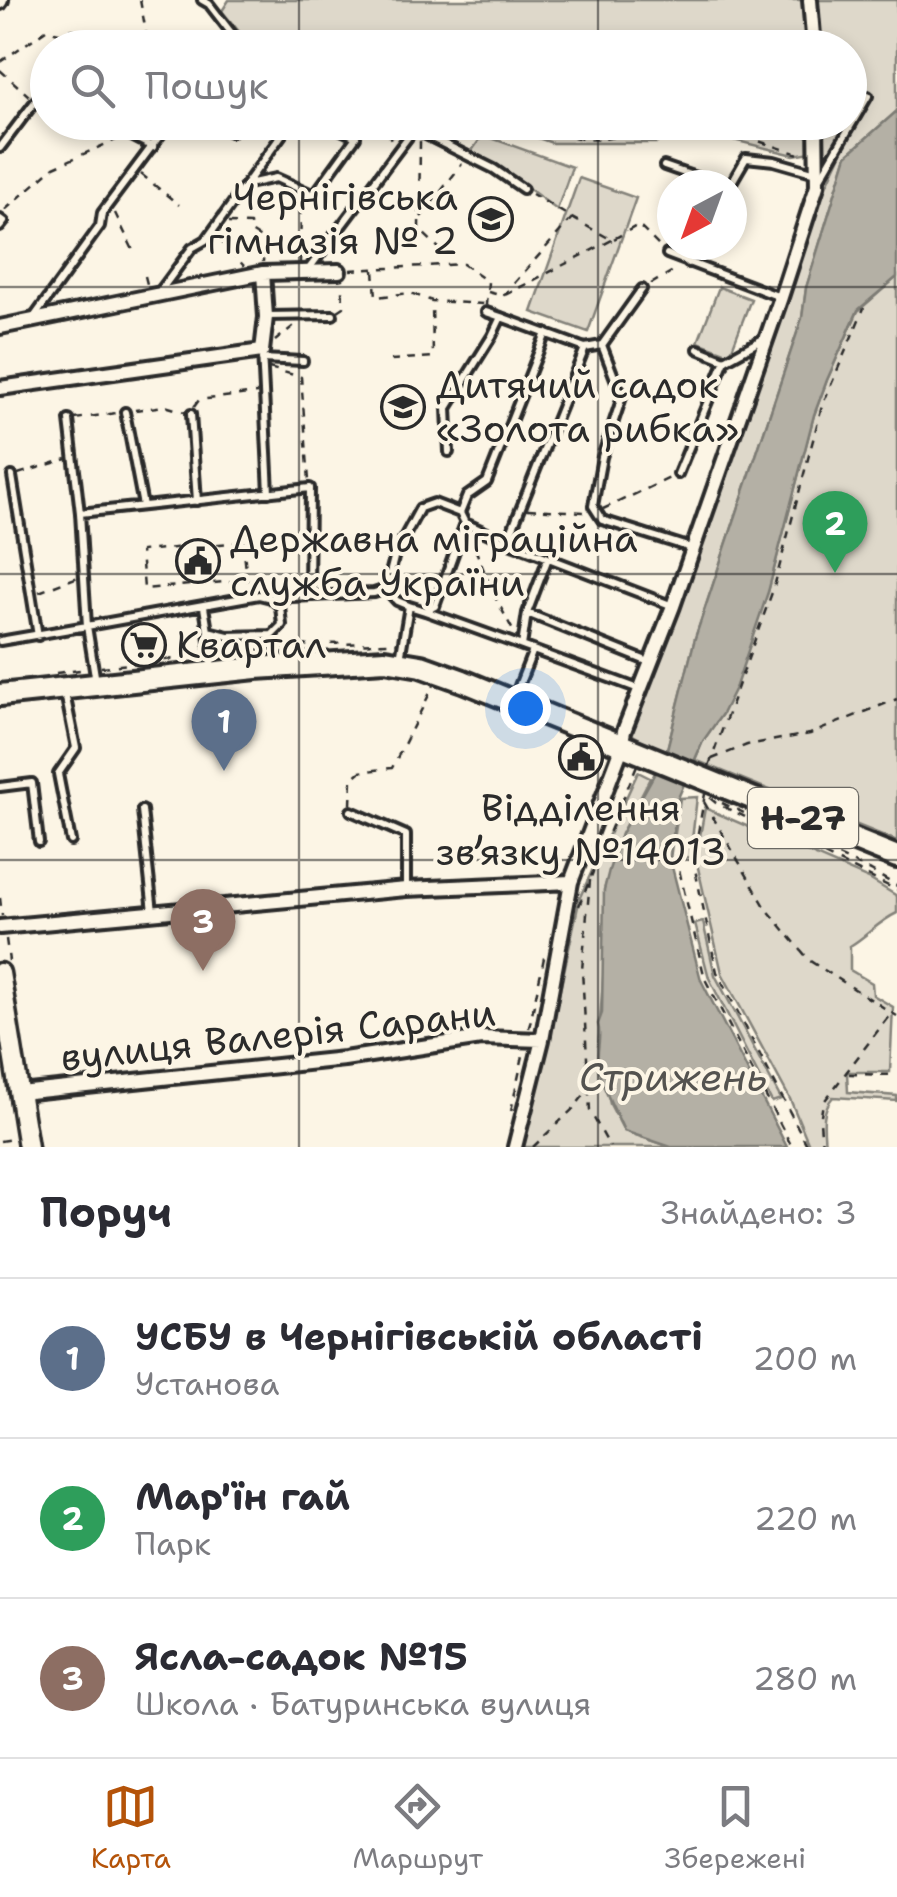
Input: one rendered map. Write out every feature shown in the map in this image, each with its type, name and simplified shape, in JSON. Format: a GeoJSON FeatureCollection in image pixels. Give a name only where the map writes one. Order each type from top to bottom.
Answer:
{"type":"FeatureCollection","features":[{"type":"Feature","properties":{"kind":"main road","name":"Н-27"},"geometry":{"type":"LineString","coordinates":[[0,695],[213,672],[400,660],[621,744],[643,763],[702,780],[897,857]]}},
{"type":"Feature","properties":{"kind":"main road"},"geometry":{"type":"LineString","coordinates":[[0,973],[20,1093],[20,1143]]}},
{"type":"Feature","properties":{"kind":"street"},"geometry":{"type":"LineString","coordinates":[[810,0],[812,30]]}},
{"type":"Feature","properties":{"kind":"street"},"geometry":{"type":"LineString","coordinates":[[516,1147],[542,1040],[571,882],[782,297],[816,173],[816,140]]}},
{"type":"Feature","properties":{"kind":"street"},"geometry":{"type":"LineString","coordinates":[[0,327],[258,274],[339,270]]}},
{"type":"Feature","properties":{"kind":"street"},"geometry":{"type":"LineString","coordinates":[[0,388],[262,359],[266,316],[258,274]]}},
{"type":"Feature","properties":{"kind":"street"},"geometry":{"type":"LineString","coordinates":[[0,927],[406,890],[571,882]]}},
{"type":"Feature","properties":{"kind":"street","name":"вулиця Валерія Сарани"},"geometry":{"type":"LineString","coordinates":[[20,1093],[344,1059],[481,1038],[542,1040]]}},
{"type":"Feature","properties":{"kind":"lane"},"geometry":{"type":"LineString","coordinates":[[202,0],[229,30]]}},
{"type":"Feature","properties":{"kind":"lane"},"geometry":{"type":"LineString","coordinates":[[213,9],[219,0]]}},
{"type":"Feature","properties":{"kind":"lane"},"geometry":{"type":"LineString","coordinates":[[0,148],[30,108]]}},
{"type":"Feature","properties":{"kind":"lane"},"geometry":{"type":"LineString","coordinates":[[140,140],[153,147]]}},
{"type":"Feature","properties":{"kind":"lane"},"geometry":{"type":"LineString","coordinates":[[32,321],[100,226],[102,213],[158,140]]}},
{"type":"Feature","properties":{"kind":"lane"},"geometry":{"type":"LineString","coordinates":[[159,293],[192,248],[206,240],[278,140]]}},
{"type":"Feature","properties":{"kind":"lane"},"geometry":{"type":"LineString","coordinates":[[246,184],[276,178],[314,195],[354,140]]}},
{"type":"Feature","properties":{"kind":"lane"},"geometry":{"type":"LineString","coordinates":[[304,271],[408,140]]}},
{"type":"Feature","properties":{"kind":"lane"},"geometry":{"type":"LineString","coordinates":[[439,140],[523,189]]}},
{"type":"Feature","properties":{"kind":"lane"},"geometry":{"type":"LineString","coordinates":[[739,170],[746,158],[816,173],[838,140]]}},
{"type":"Feature","properties":{"kind":"lane"},"geometry":{"type":"LineString","coordinates":[[664,166],[676,170]]}},
{"type":"Feature","properties":{"kind":"lane"},"geometry":{"type":"LineString","coordinates":[[0,216],[4,222],[0,227]]}},
{"type":"Feature","properties":{"kind":"lane"},"geometry":{"type":"LineString","coordinates":[[683,260],[782,297]]}},
{"type":"Feature","properties":{"kind":"lane"},"geometry":{"type":"LineString","coordinates":[[486,312],[584,348],[602,345],[642,289]]}},
{"type":"Feature","properties":{"kind":"lane"},"geometry":{"type":"LineString","coordinates":[[266,316],[333,315]]}},
{"type":"Feature","properties":{"kind":"lane"},"geometry":{"type":"LineString","coordinates":[[448,452],[447,408],[501,317]]}},
{"type":"Feature","properties":{"kind":"lane"},"geometry":{"type":"LineString","coordinates":[[460,513],[467,496],[487,482],[546,334]]}},
{"type":"Feature","properties":{"kind":"lane"},"geometry":{"type":"LineString","coordinates":[[678,474],[725,360],[767,337]]}},
{"type":"Feature","properties":{"kind":"lane"},"geometry":{"type":"LineString","coordinates":[[602,345],[622,397],[602,457],[593,506],[602,520],[692,548]]}},
{"type":"Feature","properties":{"kind":"lane"},"geometry":{"type":"LineString","coordinates":[[507,542],[584,348]]}},
{"type":"Feature","properties":{"kind":"lane"},"geometry":{"type":"LineString","coordinates":[[698,349],[725,360]]}},
{"type":"Feature","properties":{"kind":"lane"},"geometry":{"type":"LineString","coordinates":[[269,493],[262,359],[303,361]]}},
{"type":"Feature","properties":{"kind":"lane"},"geometry":{"type":"LineString","coordinates":[[125,412],[143,506]]}},
{"type":"Feature","properties":{"kind":"lane"},"geometry":{"type":"LineString","coordinates":[[190,414],[197,501]]}},
{"type":"Feature","properties":{"kind":"lane"},"geometry":{"type":"LineString","coordinates":[[69,420],[87,626],[96,684]]}},
{"type":"Feature","properties":{"kind":"lane"},"geometry":{"type":"LineString","coordinates":[[12,476],[38,636]]}},
{"type":"Feature","properties":{"kind":"lane"},"geometry":{"type":"LineString","coordinates":[[80,513],[310,488],[310,596]]}},
{"type":"Feature","properties":{"kind":"lane"},"geometry":{"type":"LineString","coordinates":[[386,589],[395,554],[420,508],[434,503],[460,513],[465,524],[673,606]]}},
{"type":"Feature","properties":{"kind":"lane"},"geometry":{"type":"LineString","coordinates":[[425,610],[435,606],[465,524]]}},
{"type":"Feature","properties":{"kind":"lane"},"geometry":{"type":"LineString","coordinates":[[522,646],[528,613],[548,558]]}},
{"type":"Feature","properties":{"kind":"lane"},"geometry":{"type":"LineString","coordinates":[[0,640],[259,595],[271,598],[374,593],[386,589]]}},
{"type":"Feature","properties":{"kind":"lane"},"geometry":{"type":"LineString","coordinates":[[386,589],[397,601],[409,606],[640,690]]}},
{"type":"Feature","properties":{"kind":"lane"},"geometry":{"type":"LineString","coordinates":[[208,631],[228,636],[272,635],[282,624],[280,606],[271,598]]}},
{"type":"Feature","properties":{"kind":"lane"},"geometry":{"type":"LineString","coordinates":[[400,660],[409,606]]}},
{"type":"Feature","properties":{"kind":"lane"},"geometry":{"type":"LineString","coordinates":[[200,608],[208,631],[213,672]]}},
{"type":"Feature","properties":{"kind":"lane"},"geometry":{"type":"LineString","coordinates":[[528,613],[651,663]]}},
{"type":"Feature","properties":{"kind":"lane"},"geometry":{"type":"LineString","coordinates":[[513,702],[533,650]]}},
{"type":"Feature","properties":{"kind":"lane"},"geometry":{"type":"LineString","coordinates":[[63,687],[76,748],[58,774],[71,842]]}},
{"type":"Feature","properties":{"kind":"lane"},"geometry":{"type":"LineString","coordinates":[[0,787],[32,783],[39,842]]}},
{"type":"Feature","properties":{"kind":"lane"},"geometry":{"type":"LineString","coordinates":[[142,810],[154,913]]}},
{"type":"Feature","properties":{"kind":"lane"},"geometry":{"type":"LineString","coordinates":[[351,812],[406,835],[406,890]]}},
{"type":"Feature","properties":{"kind":"path"},"geometry":{"type":"LineString","coordinates":[[140,0],[146,30]]}},
{"type":"Feature","properties":{"kind":"path"},"geometry":{"type":"LineString","coordinates":[[0,62],[30,41]]}},
{"type":"Feature","properties":{"kind":"path"},"geometry":{"type":"LineString","coordinates":[[0,70],[30,97]]}},
{"type":"Feature","properties":{"kind":"path"},"geometry":{"type":"LineString","coordinates":[[0,216],[54,166],[114,140]]}},
{"type":"Feature","properties":{"kind":"path"},"geometry":{"type":"LineString","coordinates":[[417,140],[420,230],[444,254]]}},
{"type":"Feature","properties":{"kind":"path"},"geometry":{"type":"LineString","coordinates":[[740,140],[816,173]]}},
{"type":"Feature","properties":{"kind":"path"},"geometry":{"type":"LineString","coordinates":[[420,218],[468,156]]}},
{"type":"Feature","properties":{"kind":"path"},"geometry":{"type":"LineString","coordinates":[[135,170],[178,204]]}},
{"type":"Feature","properties":{"kind":"path"},"geometry":{"type":"LineString","coordinates":[[302,189],[304,271]]}},
{"type":"Feature","properties":{"kind":"path"},"geometry":{"type":"LineString","coordinates":[[523,189],[612,240]]}},
{"type":"Feature","properties":{"kind":"path"},"geometry":{"type":"LineString","coordinates":[[110,202],[135,254]]}},
{"type":"Feature","properties":{"kind":"path"},"geometry":{"type":"LineString","coordinates":[[503,296],[572,218]]}},
{"type":"Feature","properties":{"kind":"path"},"geometry":{"type":"LineString","coordinates":[[219,222],[250,224],[251,232],[264,240],[258,274]]}},
{"type":"Feature","properties":{"kind":"path"},"geometry":{"type":"LineString","coordinates":[[486,292],[503,296],[638,225],[657,244]]}},
{"type":"Feature","properties":{"kind":"path"},"geometry":{"type":"LineString","coordinates":[[212,232],[258,274]]}},
{"type":"Feature","properties":{"kind":"path"},"geometry":{"type":"LineString","coordinates":[[642,289],[688,262]]}},
{"type":"Feature","properties":{"kind":"path"},"geometry":{"type":"LineString","coordinates":[[333,315],[344,307],[339,270],[374,268],[462,264],[486,279],[486,304],[432,301],[410,293],[376,297],[374,268]]}},
{"type":"Feature","properties":{"kind":"path"},"geometry":{"type":"LineString","coordinates":[[391,360],[433,357],[432,301]]}},
{"type":"Feature","properties":{"kind":"path"},"geometry":{"type":"LineString","coordinates":[[864,308],[822,406],[774,587],[711,760],[747,745],[810,734],[897,699]]}},
{"type":"Feature","properties":{"kind":"path"},"geometry":{"type":"LineString","coordinates":[[306,316],[262,359],[301,377],[310,488]]}},
{"type":"Feature","properties":{"kind":"path"},"geometry":{"type":"LineString","coordinates":[[190,414],[199,400],[264,392]]}},
{"type":"Feature","properties":{"kind":"path"},"geometry":{"type":"LineString","coordinates":[[12,476],[74,456]]}},
{"type":"Feature","properties":{"kind":"path"},"geometry":{"type":"LineString","coordinates":[[520,508],[597,512],[678,474]]}},
{"type":"Feature","properties":{"kind":"path"},"geometry":{"type":"LineString","coordinates":[[465,524],[494,595],[522,646]]}},
{"type":"Feature","properties":{"kind":"path"},"geometry":{"type":"LineString","coordinates":[[244,542],[247,580],[197,583],[144,589],[141,551],[244,542]]}},
{"type":"Feature","properties":{"kind":"path"},"geometry":{"type":"LineString","coordinates":[[32,595],[84,574]]}},
{"type":"Feature","properties":{"kind":"path"},"geometry":{"type":"LineString","coordinates":[[197,583],[200,608]]}},
{"type":"Feature","properties":{"kind":"path"},"geometry":{"type":"LineString","coordinates":[[351,812],[352,779],[360,772],[392,768],[434,685]]}},
{"type":"Feature","properties":{"kind":"path"},"geometry":{"type":"LineString","coordinates":[[627,766],[643,763]]}},
{"type":"Feature","properties":{"kind":"path"},"geometry":{"type":"LineString","coordinates":[[577,918],[590,875],[643,763]]}},
{"type":"Feature","properties":{"kind":"path"},"geometry":{"type":"LineString","coordinates":[[702,780],[724,805],[871,871],[897,888]]}},
{"type":"Feature","properties":{"kind":"path"},"geometry":{"type":"LineString","coordinates":[[808,1147],[718,972],[692,860],[706,793],[716,804],[897,888]]}},
{"type":"Feature","properties":{"kind":"path"},"geometry":{"type":"LineString","coordinates":[[703,800],[766,908],[810,961],[897,1016]]}},
{"type":"Feature","properties":{"kind":"path"},"geometry":{"type":"LineString","coordinates":[[680,840],[676,858],[705,979],[792,1147]]}},
{"type":"Feature","properties":{"kind":"path"},"geometry":{"type":"LineString","coordinates":[[590,875],[582,970],[588,1090],[590,1112],[610,1146]]}},
{"type":"Feature","properties":{"kind":"path"},"geometry":{"type":"LineString","coordinates":[[691,922],[705,918]]}},
{"type":"Feature","properties":{"kind":"path"},"geometry":{"type":"LineString","coordinates":[[512,1111],[546,952]]}},
{"type":"Feature","properties":{"kind":"path"},"geometry":{"type":"LineString","coordinates":[[822,1147],[820,1121],[824,1103],[892,1012]]}},
{"type":"Feature","properties":{"kind":"path"},"geometry":{"type":"LineString","coordinates":[[849,1074],[897,1075]]}},
{"type":"Feature","properties":{"kind":"path"},"geometry":{"type":"LineString","coordinates":[[533,1147],[588,1090]]}},
{"type":"Feature","properties":{"kind":"path"},"geometry":{"type":"LineString","coordinates":[[771,1108],[786,1101]]}},
{"type":"Feature","properties":{"kind":"path"},"geometry":{"type":"LineString","coordinates":[[786,1134],[800,1128]]}},
{"type":"Feature","properties":{"kind":"path"},"geometry":{"type":"LineString","coordinates":[[0,1141],[20,1143]]}},
{"type":"Feature","properties":{"kind":"shaded area"},"geometry":{"type":"Polygon","coordinates":[[[229,0],[897,0],[897,111],[867,137],[867,30],[238,30],[222,11],[229,0]]]}},
{"type":"Feature","properties":{"kind":"shaded area"},"geometry":{"type":"Polygon","coordinates":[[[479,140],[497,140],[572,167],[557,210],[498,165],[471,152],[479,140]]]}},
{"type":"Feature","properties":{"kind":"shaded area"},"geometry":{"type":"Polygon","coordinates":[[[544,140],[660,140],[657,143],[544,140]]]}},
{"type":"Feature","properties":{"kind":"shaded area"},"geometry":{"type":"Polygon","coordinates":[[[734,140],[864,140],[847,155],[806,288],[802,318],[695,638],[666,753],[629,733],[815,210],[841,154],[816,151],[794,155],[734,140]]]}},
{"type":"Feature","properties":{"kind":"shaded area"},"geometry":{"type":"Polygon","coordinates":[[[579,178],[636,198],[588,332],[532,312],[579,178]]]}},
{"type":"Feature","properties":{"kind":"shaded area"},"geometry":{"type":"Polygon","coordinates":[[[897,277],[897,841],[695,760],[722,714],[768,592],[814,415],[827,380],[858,311],[897,277]]]}},
{"type":"Feature","properties":{"kind":"shaded area"},"geometry":{"type":"Polygon","coordinates":[[[719,287],[751,299],[730,354],[698,342],[719,287]]]}},
{"type":"Feature","properties":{"kind":"shaded area"},"geometry":{"type":"Polygon","coordinates":[[[638,772],[650,778],[621,834],[604,890],[606,939],[598,1047],[610,1104],[624,1131],[671,1147],[521,1147],[580,897],[638,772]]]}},
{"type":"Feature","properties":{"kind":"shaded area"},"geometry":{"type":"Polygon","coordinates":[[[697,797],[690,857],[679,859],[682,843],[674,840],[680,798],[697,797]]]}},
{"type":"Feature","properties":{"kind":"shaded area"},"geometry":{"type":"Polygon","coordinates":[[[705,808],[869,879],[897,896],[897,913],[850,946],[850,970],[872,983],[873,995],[893,1007],[890,1072],[847,1072],[848,1092],[897,1096],[897,1101],[833,1097],[824,1115],[825,1147],[810,1147],[790,1099],[722,973],[696,859],[705,808]]]}},
{"type":"Feature","properties":{"kind":"shaded area"},"geometry":{"type":"Polygon","coordinates":[[[703,922],[715,975],[781,1099],[772,1102],[709,978],[695,924],[703,922]]]}},
{"type":"Feature","properties":{"kind":"water","name":"Стрижень"},"geometry":{"type":"Polygon","coordinates":[[[897,111],[897,277],[858,310],[827,380],[814,415],[768,592],[736,686],[703,741],[678,798],[670,859],[701,980],[787,1147],[671,1147],[624,1131],[600,1073],[598,1024],[602,1013],[604,890],[621,834],[666,753],[695,638],[802,318],[806,288],[847,155],[897,111]]]}},
{"type":"Feature","properties":{"kind":"place","name":"Чернігівська гімназія № 2"},"geometry":{"type":"Point","coordinates":[491,219]}},
{"type":"Feature","properties":{"kind":"place","name":"Дитячий садок «Золота рибка»"},"geometry":{"type":"Point","coordinates":[403,407]}},
{"type":"Feature","properties":{"kind":"place","name":"Державна міграційна служба України"},"geometry":{"type":"Point","coordinates":[198,561]}},
{"type":"Feature","properties":{"kind":"place","name":"Мар'їн гай"},"geometry":{"type":"Point","coordinates":[835,573]}},
{"type":"Feature","properties":{"kind":"place","name":"Квартал"},"geometry":{"type":"Point","coordinates":[144,645]}},
{"type":"Feature","properties":{"kind":"place","name":"Відділення зв’язку №14013"},"geometry":{"type":"Point","coordinates":[581,757]}},
{"type":"Feature","properties":{"kind":"place","name":"УСБУ в Чернігівській області"},"geometry":{"type":"Point","coordinates":[224,771]}},
{"type":"Feature","properties":{"kind":"place","name":"Ясла-садок №15"},"geometry":{"type":"Point","coordinates":[203,971]}}]}
